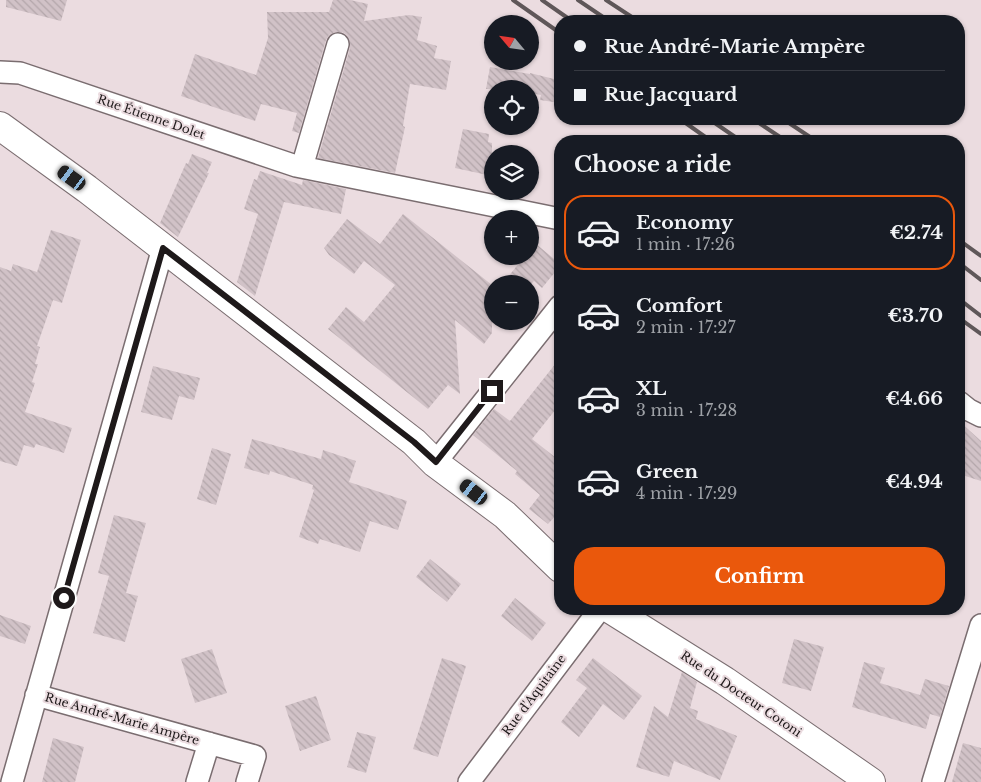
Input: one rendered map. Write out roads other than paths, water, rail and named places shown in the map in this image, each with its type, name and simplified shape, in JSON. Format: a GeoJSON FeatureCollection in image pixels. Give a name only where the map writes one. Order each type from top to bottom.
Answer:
{"type":"FeatureCollection","features":[{"type":"Feature","properties":{"kind":"street"},"geometry":{"type":"LineString","coordinates":[[302,167],[338,44]]}},
{"type":"Feature","properties":{"kind":"street","name":"Rue Étienne Dolet"},"geometry":{"type":"LineString","coordinates":[[0,72],[20,73],[302,167],[554,218]]}},
{"type":"Feature","properties":{"kind":"street"},"geometry":{"type":"LineString","coordinates":[[0,126],[87,189],[414,442],[436,462],[505,515],[554,562]]}},
{"type":"Feature","properties":{"kind":"street","name":"Rue André-Marie Ampère"},"geometry":{"type":"LineString","coordinates":[[12,782],[163,248]]}},
{"type":"Feature","properties":{"kind":"street"},"geometry":{"type":"LineString","coordinates":[[436,462],[554,314]]}},
{"type":"Feature","properties":{"kind":"street"},"geometry":{"type":"LineString","coordinates":[[965,407],[981,416]]}},
{"type":"Feature","properties":{"kind":"street","name":"Rue d'Aquitaine"},"geometry":{"type":"LineString","coordinates":[[469,782],[595,615]]}},
{"type":"Feature","properties":{"kind":"street","name":"Rue du Docteur Cotoni"},"geometry":{"type":"LineString","coordinates":[[620,615],[726,681],[871,782]]}},
{"type":"Feature","properties":{"kind":"street"},"geometry":{"type":"LineString","coordinates":[[933,782],[981,625]]}},
{"type":"Feature","properties":{"kind":"street","name":"Rue André-Marie Ampère"},"geometry":{"type":"LineString","coordinates":[[36,695],[255,756],[247,782]]}},
{"type":"Feature","properties":{"kind":"street","name":"Rue André-Marie Ampère"},"geometry":{"type":"LineString","coordinates":[[198,782],[209,743]]}},
{"type":"Feature","properties":{"kind":"railway"},"geometry":{"type":"LineString","coordinates":[[513,0],[554,29]]}},
{"type":"Feature","properties":{"kind":"railway"},"geometry":{"type":"LineString","coordinates":[[542,0],[563,15]]}},
{"type":"Feature","properties":{"kind":"railway"},"geometry":{"type":"LineString","coordinates":[[578,0],[600,15]]}},
{"type":"Feature","properties":{"kind":"railway"},"geometry":{"type":"LineString","coordinates":[[606,0],[629,15]]}},
{"type":"Feature","properties":{"kind":"railway"},"geometry":{"type":"LineString","coordinates":[[688,125],[703,135]]}},
{"type":"Feature","properties":{"kind":"railway"},"geometry":{"type":"LineString","coordinates":[[718,125],[732,135]]}},
{"type":"Feature","properties":{"kind":"railway"},"geometry":{"type":"LineString","coordinates":[[762,125],[777,135]]}},
{"type":"Feature","properties":{"kind":"railway"},"geometry":{"type":"LineString","coordinates":[[792,125],[807,135]]}},
{"type":"Feature","properties":{"kind":"railway"},"geometry":{"type":"LineString","coordinates":[[965,244],[981,256]]}},
{"type":"Feature","properties":{"kind":"railway"},"geometry":{"type":"LineString","coordinates":[[965,268],[981,280]]}},
{"type":"Feature","properties":{"kind":"railway"},"geometry":{"type":"LineString","coordinates":[[965,304],[981,316]]}},
{"type":"Feature","properties":{"kind":"railway"},"geometry":{"type":"LineString","coordinates":[[965,322],[981,334]]}}]}
